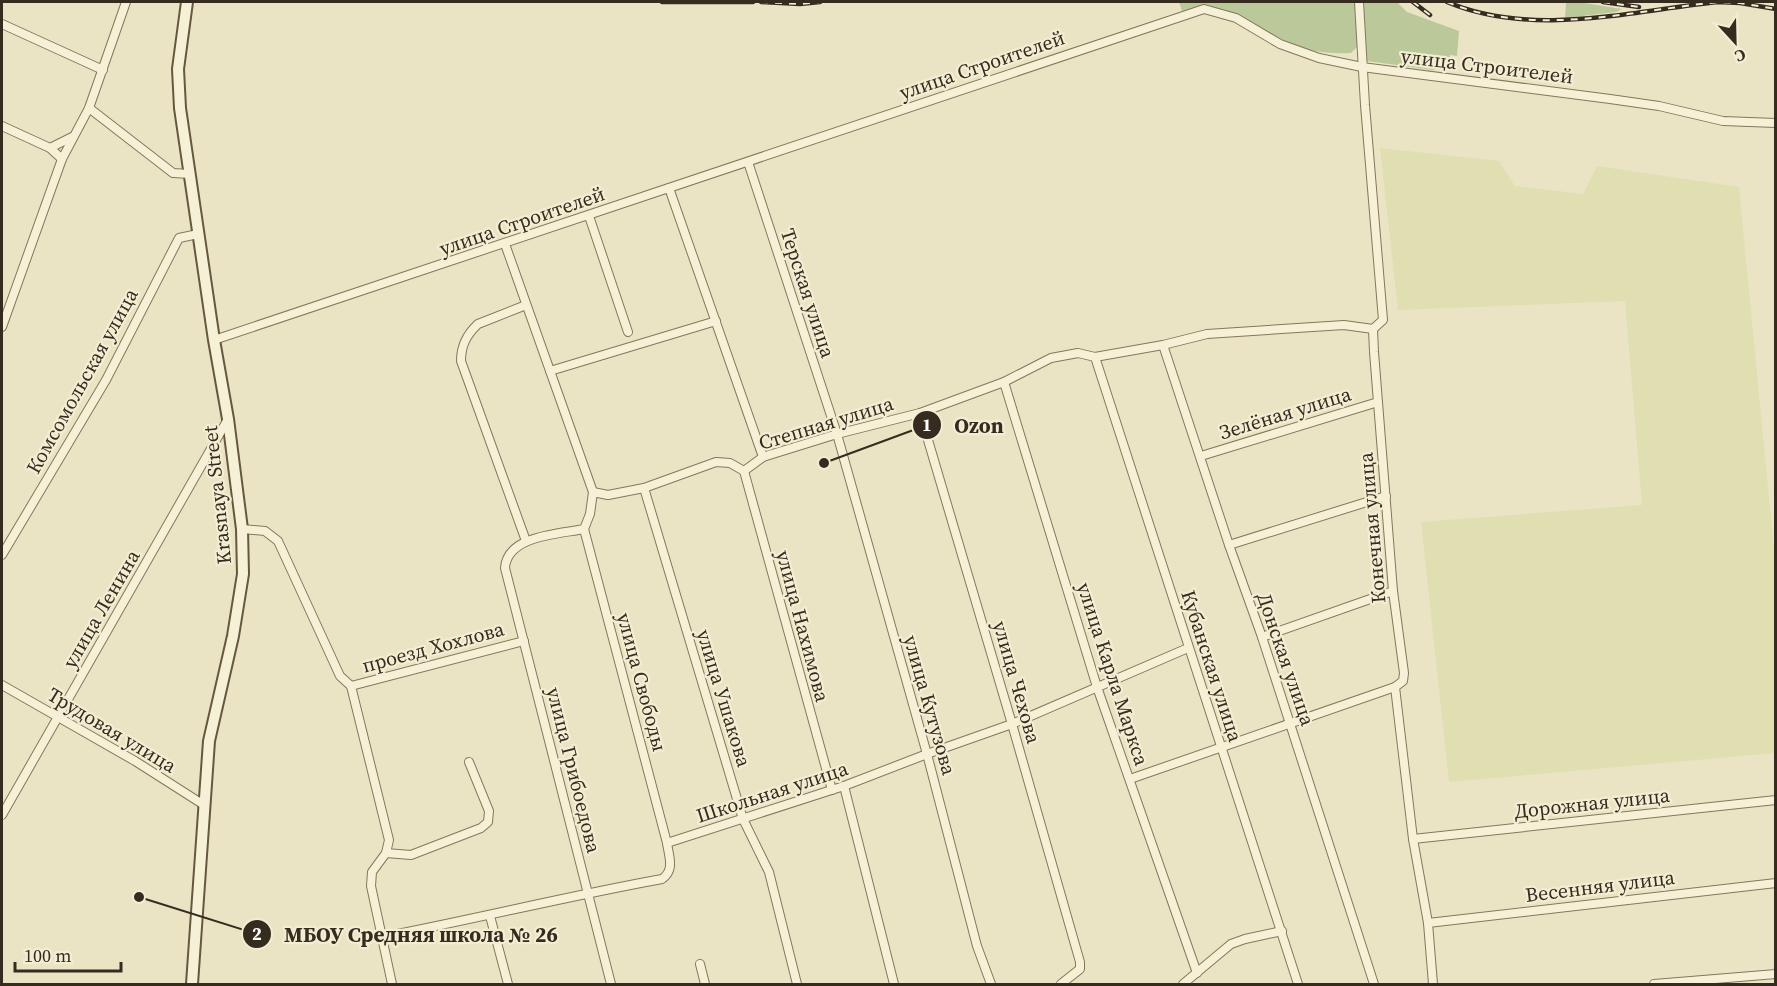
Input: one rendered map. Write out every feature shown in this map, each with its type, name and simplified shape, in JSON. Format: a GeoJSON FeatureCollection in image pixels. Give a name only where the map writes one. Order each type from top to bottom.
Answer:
{"type":"FeatureCollection","features":[{"type":"Feature","properties":{"kind":"main road","name":"Krasnaya Street"},"geometry":{"type":"LineString","coordinates":[[187,2],[178,69],[180,108],[228,419],[242,529],[243,574],[233,636],[209,741],[192,984]]}},
{"type":"Feature","properties":{"kind":"street"},"geometry":{"type":"LineString","coordinates":[[2,327],[62,159],[89,108],[126,2]]}},
{"type":"Feature","properties":{"kind":"street"},"geometry":{"type":"LineString","coordinates":[[1359,2],[1362,67]]}},
{"type":"Feature","properties":{"kind":"street","name":"улица Строителей"},"geometry":{"type":"LineString","coordinates":[[214,340],[1204,9],[1236,18],[1280,44],[1319,58],[1362,67],[1659,106],[1723,121],[1776,123]]}},
{"type":"Feature","properties":{"kind":"street"},"geometry":{"type":"LineString","coordinates":[[2,24],[103,70]]}},
{"type":"Feature","properties":{"kind":"street","name":"Конечная улица"},"geometry":{"type":"LineString","coordinates":[[1362,67],[1383,320],[1372,329],[1393,591],[1404,673],[1403,681],[1395,687],[1413,839],[1428,923],[1434,984]]}},
{"type":"Feature","properties":{"kind":"street"},"geometry":{"type":"LineString","coordinates":[[89,108],[173,173],[190,174]]}},
{"type":"Feature","properties":{"kind":"street"},"geometry":{"type":"LineString","coordinates":[[2,126],[50,148],[62,159]]}},
{"type":"Feature","properties":{"kind":"street"},"geometry":{"type":"LineString","coordinates":[[50,148],[72,137]]}},
{"type":"Feature","properties":{"kind":"street","name":"Терская улица"},"geometry":{"type":"LineString","coordinates":[[748,162],[837,434]]}},
{"type":"Feature","properties":{"kind":"street"},"geometry":{"type":"LineString","coordinates":[[669,188],[764,457]]}},
{"type":"Feature","properties":{"kind":"street"},"geometry":{"type":"LineString","coordinates":[[588,216],[628,332]]}},
{"type":"Feature","properties":{"kind":"street","name":"Комсомольская улица"},"geometry":{"type":"LineString","coordinates":[[2,555],[106,380],[179,238],[198,234]]}},
{"type":"Feature","properties":{"kind":"street"},"geometry":{"type":"LineString","coordinates":[[505,244],[593,492],[590,514],[584,529],[526,541],[461,361],[463,345],[471,330],[478,324],[526,305]]}},
{"type":"Feature","properties":{"kind":"street"},"geometry":{"type":"LineString","coordinates":[[550,372],[716,321]]}},
{"type":"Feature","properties":{"kind":"street","name":"Степная улица"},"geometry":{"type":"LineString","coordinates":[[593,492],[608,495],[644,488],[716,462],[730,462],[744,471],[764,457],[837,434],[920,413],[1004,382],[1051,358],[1078,353],[1095,357],[1163,345],[1207,334],[1344,326],[1372,329]]}},
{"type":"Feature","properties":{"kind":"street","name":"Донская улица"},"geometry":{"type":"LineString","coordinates":[[1163,345],[1291,724],[1374,984]]}},
{"type":"Feature","properties":{"kind":"street","name":"Кубанская улица"},"geometry":{"type":"LineString","coordinates":[[1095,357],[1298,984]]}},
{"type":"Feature","properties":{"kind":"street","name":"улица Карла Маркса"},"geometry":{"type":"LineString","coordinates":[[1004,382],[1097,687],[1197,973]]}},
{"type":"Feature","properties":{"kind":"street","name":"Зелёная улица"},"geometry":{"type":"LineString","coordinates":[[1201,456],[1378,402]]}},
{"type":"Feature","properties":{"kind":"street","name":"улица Чехова"},"geometry":{"type":"LineString","coordinates":[[920,413],[1080,962],[1080,969],[1061,984]]}},
{"type":"Feature","properties":{"kind":"street","name":"улица Ленина"},"geometry":{"type":"LineString","coordinates":[[2,815],[228,419]]}},
{"type":"Feature","properties":{"kind":"street","name":"улица Кутузова"},"geometry":{"type":"LineString","coordinates":[[837,434],[927,754],[977,946],[991,984]]}},
{"type":"Feature","properties":{"kind":"street","name":"улица Нахимова"},"geometry":{"type":"LineString","coordinates":[[744,471],[832,790]]}},
{"type":"Feature","properties":{"kind":"street","name":"улица Ушакова"},"geometry":{"type":"LineString","coordinates":[[644,488],[743,819],[769,872],[797,984]]}},
{"type":"Feature","properties":{"kind":"street"},"geometry":{"type":"LineString","coordinates":[[1229,545],[1386,496]]}},
{"type":"Feature","properties":{"kind":"street"},"geometry":{"type":"LineString","coordinates":[[242,529],[265,531],[278,542],[340,676],[351,686],[387,825],[389,840],[386,853],[372,872],[371,886],[392,984]]}},
{"type":"Feature","properties":{"kind":"street","name":"улица Свободы"},"geometry":{"type":"LineString","coordinates":[[584,529],[667,843]]}},
{"type":"Feature","properties":{"kind":"street","name":"улица Грибоедова"},"geometry":{"type":"LineString","coordinates":[[526,541],[513,549],[506,563],[611,984]]}},
{"type":"Feature","properties":{"kind":"street"},"geometry":{"type":"LineString","coordinates":[[1262,637],[1393,591]]}},
{"type":"Feature","properties":{"kind":"street","name":"проезд Хохлова"},"geometry":{"type":"LineString","coordinates":[[351,686],[524,641]]}},
{"type":"Feature","properties":{"kind":"street","name":"Школьная улица"},"geometry":{"type":"LineString","coordinates":[[667,843],[844,786],[1012,724],[1188,648]]}},
{"type":"Feature","properties":{"kind":"street","name":"Трудовая улица"},"geometry":{"type":"LineString","coordinates":[[2,685],[135,761],[204,805]]}},
{"type":"Feature","properties":{"kind":"street"},"geometry":{"type":"LineString","coordinates":[[1130,779],[1395,687]]}},
{"type":"Feature","properties":{"kind":"street"},"geometry":{"type":"LineString","coordinates":[[386,853],[411,855],[481,828],[488,822],[489,811],[469,762]]}},
{"type":"Feature","properties":{"kind":"street"},"geometry":{"type":"LineString","coordinates":[[844,786],[894,984]]}},
{"type":"Feature","properties":{"kind":"street","name":"Дорожная улица"},"geometry":{"type":"LineString","coordinates":[[1413,839],[1776,800]]}},
{"type":"Feature","properties":{"kind":"street"},"geometry":{"type":"LineString","coordinates":[[382,937],[662,879],[671,867],[667,843]]}},
{"type":"Feature","properties":{"kind":"street","name":"Весенняя улица"},"geometry":{"type":"LineString","coordinates":[[1428,923],[1776,883]]}},
{"type":"Feature","properties":{"kind":"street"},"geometry":{"type":"LineString","coordinates":[[490,916],[508,984]]}},
{"type":"Feature","properties":{"kind":"street"},"geometry":{"type":"LineString","coordinates":[[1183,984],[1231,944],[1282,931]]}},
{"type":"Feature","properties":{"kind":"street"},"geometry":{"type":"LineString","coordinates":[[700,964],[705,984]]}},
{"type":"Feature","properties":{"kind":"street"},"geometry":{"type":"LineString","coordinates":[[1654,984],[1776,974]]}},
{"type":"Feature","properties":{"kind":"green space"},"geometry":{"type":"Polygon","coordinates":[[[1179,2],[1355,2],[1358,46],[1351,53],[1313,51],[1291,44],[1225,12],[1211,9],[1182,11],[1179,2]]]}},
{"type":"Feature","properties":{"kind":"green space"},"geometry":{"type":"Polygon","coordinates":[[[1360,2],[1397,2],[1407,12],[1459,31],[1457,56],[1450,55],[1449,64],[1433,70],[1367,61],[1360,2]]]}},
{"type":"Feature","properties":{"kind":"green space"},"geometry":{"type":"Polygon","coordinates":[[[1566,2],[1622,9],[1616,12],[1565,18],[1566,2]]]}},
{"type":"Feature","properties":{"kind":"green space"},"geometry":{"type":"Polygon","coordinates":[[[1380,148],[1499,161],[1515,186],[1583,194],[1597,166],[1739,187],[1775,560],[1775,753],[1449,782],[1421,522],[1642,505],[1625,301],[1398,310],[1380,148]]]}},
{"type":"Feature","properties":{"kind":"railway"},"geometry":{"type":"LineString","coordinates":[[662,2],[753,2]]}},
{"type":"Feature","properties":{"kind":"railway"},"geometry":{"type":"LineString","coordinates":[[761,2],[800,4],[820,2]]}},
{"type":"Feature","properties":{"kind":"railway"},"geometry":{"type":"LineString","coordinates":[[1413,2],[1430,15]]}},
{"type":"Feature","properties":{"kind":"railway"},"geometry":{"type":"LineString","coordinates":[[1447,2],[1480,13],[1547,20],[1582,19],[1718,2],[1776,9]]}},
{"type":"Feature","properties":{"kind":"railway"},"geometry":{"type":"LineString","coordinates":[[1603,2],[1639,7]]}},
{"type":"Feature","properties":{"kind":"place","name":"Ozon"},"geometry":{"type":"Point","coordinates":[824,463]}},
{"type":"Feature","properties":{"kind":"place","name":"МБОУ Средняя школа № 26"},"geometry":{"type":"Point","coordinates":[139,897]}}]}
